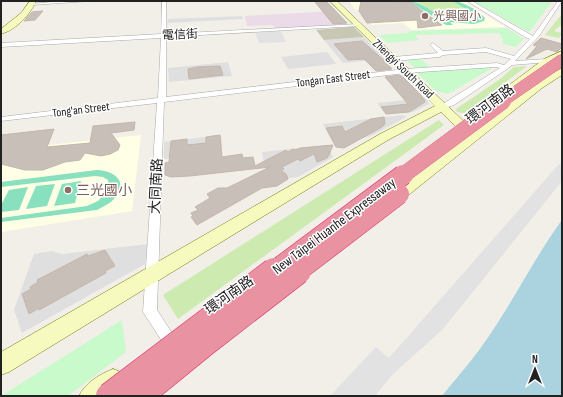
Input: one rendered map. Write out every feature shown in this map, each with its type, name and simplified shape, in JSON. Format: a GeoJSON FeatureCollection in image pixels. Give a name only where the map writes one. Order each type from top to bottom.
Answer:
{"type":"FeatureCollection","features":[{"type":"Feature","properties":{"kind":"highway","name":"New Taipei Huanhe Expressaway"},"geometry":{"type":"LineString","coordinates":[[109,396],[467,126],[532,79],[558,65]]}},
{"type":"Feature","properties":{"kind":"highway","name":"New Taipei Huanhe Expressaway"},"geometry":{"type":"LineString","coordinates":[[141,396],[205,343],[396,197],[542,82],[558,65]]}},
{"type":"Feature","properties":{"kind":"street"},"geometry":{"type":"LineString","coordinates":[[1,32],[20,18],[32,2],[88,1]]}},
{"type":"Feature","properties":{"kind":"street","name":"大同南路"},"geometry":{"type":"LineString","coordinates":[[164,1],[163,95],[161,100],[150,312],[183,362]]}},
{"type":"Feature","properties":{"kind":"street","name":"Zhengyi South Road"},"geometry":{"type":"LineString","coordinates":[[333,1],[467,131]]}},
{"type":"Feature","properties":{"kind":"street"},"geometry":{"type":"LineString","coordinates":[[469,1],[527,36],[534,38]]}},
{"type":"Feature","properties":{"kind":"street"},"geometry":{"type":"LineString","coordinates":[[1,364],[384,137],[451,103],[515,58],[534,38],[561,3],[553,1]]}},
{"type":"Feature","properties":{"kind":"street"},"geometry":{"type":"LineString","coordinates":[[1,26],[20,7]]}},
{"type":"Feature","properties":{"kind":"street","name":"電信街"},"geometry":{"type":"LineString","coordinates":[[1,44],[359,25]]}},
{"type":"Feature","properties":{"kind":"street"},"geometry":{"type":"LineString","coordinates":[[433,45],[442,53]]}},
{"type":"Feature","properties":{"kind":"street"},"geometry":{"type":"LineString","coordinates":[[485,45],[491,51]]}},
{"type":"Feature","properties":{"kind":"street"},"geometry":{"type":"LineString","coordinates":[[393,59],[439,55],[442,53],[491,51],[515,58]]}},
{"type":"Feature","properties":{"kind":"street","name":"環河南路"},"geometry":{"type":"LineString","coordinates":[[91,396],[168,338],[467,131],[558,65],[562,54]]}},
{"type":"Feature","properties":{"kind":"street","name":"Tongan East Street"},"geometry":{"type":"LineString","coordinates":[[161,100],[405,71],[497,65],[558,65]]}},
{"type":"Feature","properties":{"kind":"street","name":"Tong'an Street"},"geometry":{"type":"LineString","coordinates":[[1,119],[161,100]]}},
{"type":"Feature","properties":{"kind":"street"},"geometry":{"type":"LineString","coordinates":[[141,396],[467,131]]}},
{"type":"Feature","properties":{"kind":"shaded area","name":"光興國小"},"geometry":{"type":"Polygon","coordinates":[[[349,1],[463,1],[505,27],[412,30],[403,23],[372,25],[361,14],[363,13],[354,8],[349,1]]]}},
{"type":"Feature","properties":{"kind":"shaded area"},"geometry":{"type":"Polygon","coordinates":[[[334,11],[348,24],[347,25],[275,29],[273,25],[247,26],[245,16],[334,11]]]}},
{"type":"Feature","properties":{"kind":"shaded area"},"geometry":{"type":"Polygon","coordinates":[[[242,16],[243,19],[167,23],[168,19],[242,16]]]}},
{"type":"Feature","properties":{"kind":"shaded area"},"geometry":{"type":"Polygon","coordinates":[[[354,27],[364,37],[324,40],[316,30],[354,27]]]}},
{"type":"Feature","properties":{"kind":"shaded area"},"geometry":{"type":"Polygon","coordinates":[[[281,31],[286,42],[259,43],[255,32],[281,31]]]}},
{"type":"Feature","properties":{"kind":"shaded area"},"geometry":{"type":"Polygon","coordinates":[[[364,37],[386,59],[343,63],[324,40],[364,37]]]}},
{"type":"Feature","properties":{"kind":"shaded area"},"geometry":{"type":"Polygon","coordinates":[[[327,52],[336,64],[288,69],[281,57],[327,52]]]}},
{"type":"Feature","properties":{"kind":"shaded area"},"geometry":{"type":"Polygon","coordinates":[[[228,62],[232,76],[169,82],[168,68],[228,62]]]}},
{"type":"Feature","properties":{"kind":"shaded area"},"geometry":{"type":"Polygon","coordinates":[[[426,98],[429,104],[413,112],[386,114],[377,103],[426,98]]]}},
{"type":"Feature","properties":{"kind":"shaded area"},"geometry":{"type":"Polygon","coordinates":[[[403,115],[406,117],[369,137],[332,141],[323,124],[403,115]]]}},
{"type":"Feature","properties":{"kind":"shaded area","name":"三光國小"},"geometry":{"type":"Polygon","coordinates":[[[141,135],[132,211],[1,232],[1,150],[141,135]]]}},
{"type":"Feature","properties":{"kind":"shaded area"},"geometry":{"type":"Polygon","coordinates":[[[221,135],[222,152],[164,159],[164,142],[221,135]]]}},
{"type":"Feature","properties":{"kind":"shaded area"},"geometry":{"type":"Polygon","coordinates":[[[327,145],[333,157],[298,177],[267,181],[262,152],[327,145]]]}},
{"type":"Feature","properties":{"kind":"shaded area"},"geometry":{"type":"Polygon","coordinates":[[[559,164],[562,165],[562,181],[443,329],[392,375],[375,396],[330,396],[376,347],[389,358],[559,164]]]}},
{"type":"Feature","properties":{"kind":"shaded area"},"geometry":{"type":"Polygon","coordinates":[[[148,244],[145,264],[22,333],[14,310],[34,254],[52,251],[62,254],[148,244]]]}},
{"type":"Feature","properties":{"kind":"green space"},"geometry":{"type":"Polygon","coordinates":[[[409,1],[418,3],[451,20],[464,22],[477,19],[475,14],[452,1],[456,1],[470,6],[485,18],[484,21],[474,24],[450,22],[453,25],[446,25],[409,1]]]}},
{"type":"Feature","properties":{"kind":"green space"},"geometry":{"type":"Polygon","coordinates":[[[415,1],[452,1],[475,14],[477,19],[461,22],[444,18],[415,1]]]}},
{"type":"Feature","properties":{"kind":"green space"},"geometry":{"type":"Polygon","coordinates":[[[473,1],[550,1],[552,2],[529,32],[473,1]]]}},
{"type":"Feature","properties":{"kind":"green space"},"geometry":{"type":"Polygon","coordinates":[[[562,14],[562,24],[554,31],[562,33],[559,38],[545,35],[562,14]]]}},
{"type":"Feature","properties":{"kind":"green space"},"geometry":{"type":"Polygon","coordinates":[[[507,28],[524,39],[516,47],[502,44],[503,40],[499,33],[415,35],[419,40],[388,43],[379,35],[407,33],[410,31],[507,28]]]}},
{"type":"Feature","properties":{"kind":"green space"},"geometry":{"type":"Polygon","coordinates":[[[420,58],[430,67],[415,68],[405,59],[420,58]]]}},
{"type":"Feature","properties":{"kind":"green space"},"geometry":{"type":"Polygon","coordinates":[[[527,66],[464,113],[457,112],[456,109],[500,79],[514,67],[527,66]]]}},
{"type":"Feature","properties":{"kind":"green space"},"geometry":{"type":"Polygon","coordinates":[[[494,67],[448,94],[436,91],[416,72],[494,67]]]}},
{"type":"Feature","properties":{"kind":"green space"},"geometry":{"type":"Polygon","coordinates":[[[439,120],[444,125],[178,319],[163,295],[439,120]]]}},
{"type":"Feature","properties":{"kind":"green space"},"geometry":{"type":"Polygon","coordinates":[[[97,170],[111,173],[116,176],[119,180],[120,190],[111,202],[97,210],[1,222],[1,218],[87,206],[98,201],[109,189],[108,180],[103,177],[95,176],[1,187],[1,182],[97,170]]]}},
{"type":"Feature","properties":{"kind":"green space"},"geometry":{"type":"Polygon","coordinates":[[[81,181],[75,203],[54,206],[62,184],[81,181]]]}},
{"type":"Feature","properties":{"kind":"green space"},"geometry":{"type":"Polygon","coordinates":[[[55,184],[47,206],[26,209],[36,186],[55,184]]]}},
{"type":"Feature","properties":{"kind":"green space"},"geometry":{"type":"Polygon","coordinates":[[[28,187],[19,210],[1,212],[1,205],[9,190],[28,187]]]}},
{"type":"Feature","properties":{"kind":"green space"},"geometry":{"type":"Polygon","coordinates":[[[122,320],[126,352],[68,396],[1,396],[122,320]]]}},
{"type":"Feature","properties":{"kind":"water"},"geometry":{"type":"Polygon","coordinates":[[[562,220],[562,396],[442,396],[489,336],[562,220]]]}},
{"type":"Feature","properties":{"kind":"building"},"geometry":{"type":"Polygon","coordinates":[[[361,1],[410,2],[442,25],[418,28],[417,20],[367,23],[359,11],[361,1]]]}},
{"type":"Feature","properties":{"kind":"building"},"geometry":{"type":"Polygon","coordinates":[[[315,2],[327,2],[347,23],[333,24],[315,2]]]}},
{"type":"Feature","properties":{"kind":"building"},"geometry":{"type":"Polygon","coordinates":[[[43,11],[35,20],[24,21],[32,12],[43,11]]]}},
{"type":"Feature","properties":{"kind":"building"},"geometry":{"type":"Polygon","coordinates":[[[541,38],[562,44],[562,47],[557,52],[547,49],[526,59],[537,46],[533,45],[541,38]]]}},
{"type":"Feature","properties":{"kind":"building"},"geometry":{"type":"Polygon","coordinates":[[[362,41],[392,69],[376,71],[364,59],[348,60],[334,44],[362,41]]]}},
{"type":"Feature","properties":{"kind":"building"},"geometry":{"type":"Polygon","coordinates":[[[220,66],[223,75],[189,79],[188,69],[220,66]]]}},
{"type":"Feature","properties":{"kind":"building"},"geometry":{"type":"Polygon","coordinates":[[[399,75],[419,93],[425,102],[409,112],[386,114],[381,107],[408,104],[385,77],[399,75]]]}},
{"type":"Feature","properties":{"kind":"building"},"geometry":{"type":"Polygon","coordinates":[[[384,117],[385,124],[382,127],[344,148],[336,147],[326,128],[342,126],[345,132],[371,119],[384,117]]]}},
{"type":"Feature","properties":{"kind":"building"},"geometry":{"type":"Polygon","coordinates":[[[135,122],[134,130],[111,133],[120,145],[118,150],[110,154],[101,156],[85,153],[80,160],[65,162],[43,170],[25,170],[1,164],[1,135],[54,129],[47,147],[90,143],[93,126],[135,122]]]}},
{"type":"Feature","properties":{"kind":"building"},"geometry":{"type":"Polygon","coordinates":[[[220,135],[222,157],[242,154],[243,158],[253,157],[255,166],[286,150],[288,152],[293,149],[296,150],[300,148],[333,145],[327,158],[317,162],[314,154],[300,161],[298,159],[282,167],[284,169],[281,170],[286,174],[288,179],[277,186],[262,188],[197,225],[191,217],[193,216],[191,213],[198,210],[195,207],[210,198],[207,194],[218,188],[227,188],[270,167],[190,176],[171,177],[165,175],[165,163],[169,162],[171,141],[187,139],[187,145],[206,143],[206,137],[220,135]]]}},
{"type":"Feature","properties":{"kind":"building"},"geometry":{"type":"Polygon","coordinates":[[[105,250],[115,266],[105,271],[106,273],[29,314],[22,294],[31,289],[30,287],[38,282],[37,280],[87,254],[88,256],[105,250]]]}},
{"type":"Feature","properties":{"kind":"place","name":"光興國小"},"geometry":{"type":"Point","coordinates":[425,16]}},
{"type":"Feature","properties":{"kind":"place","name":"三光國小"},"geometry":{"type":"Point","coordinates":[68,190]}}]}
